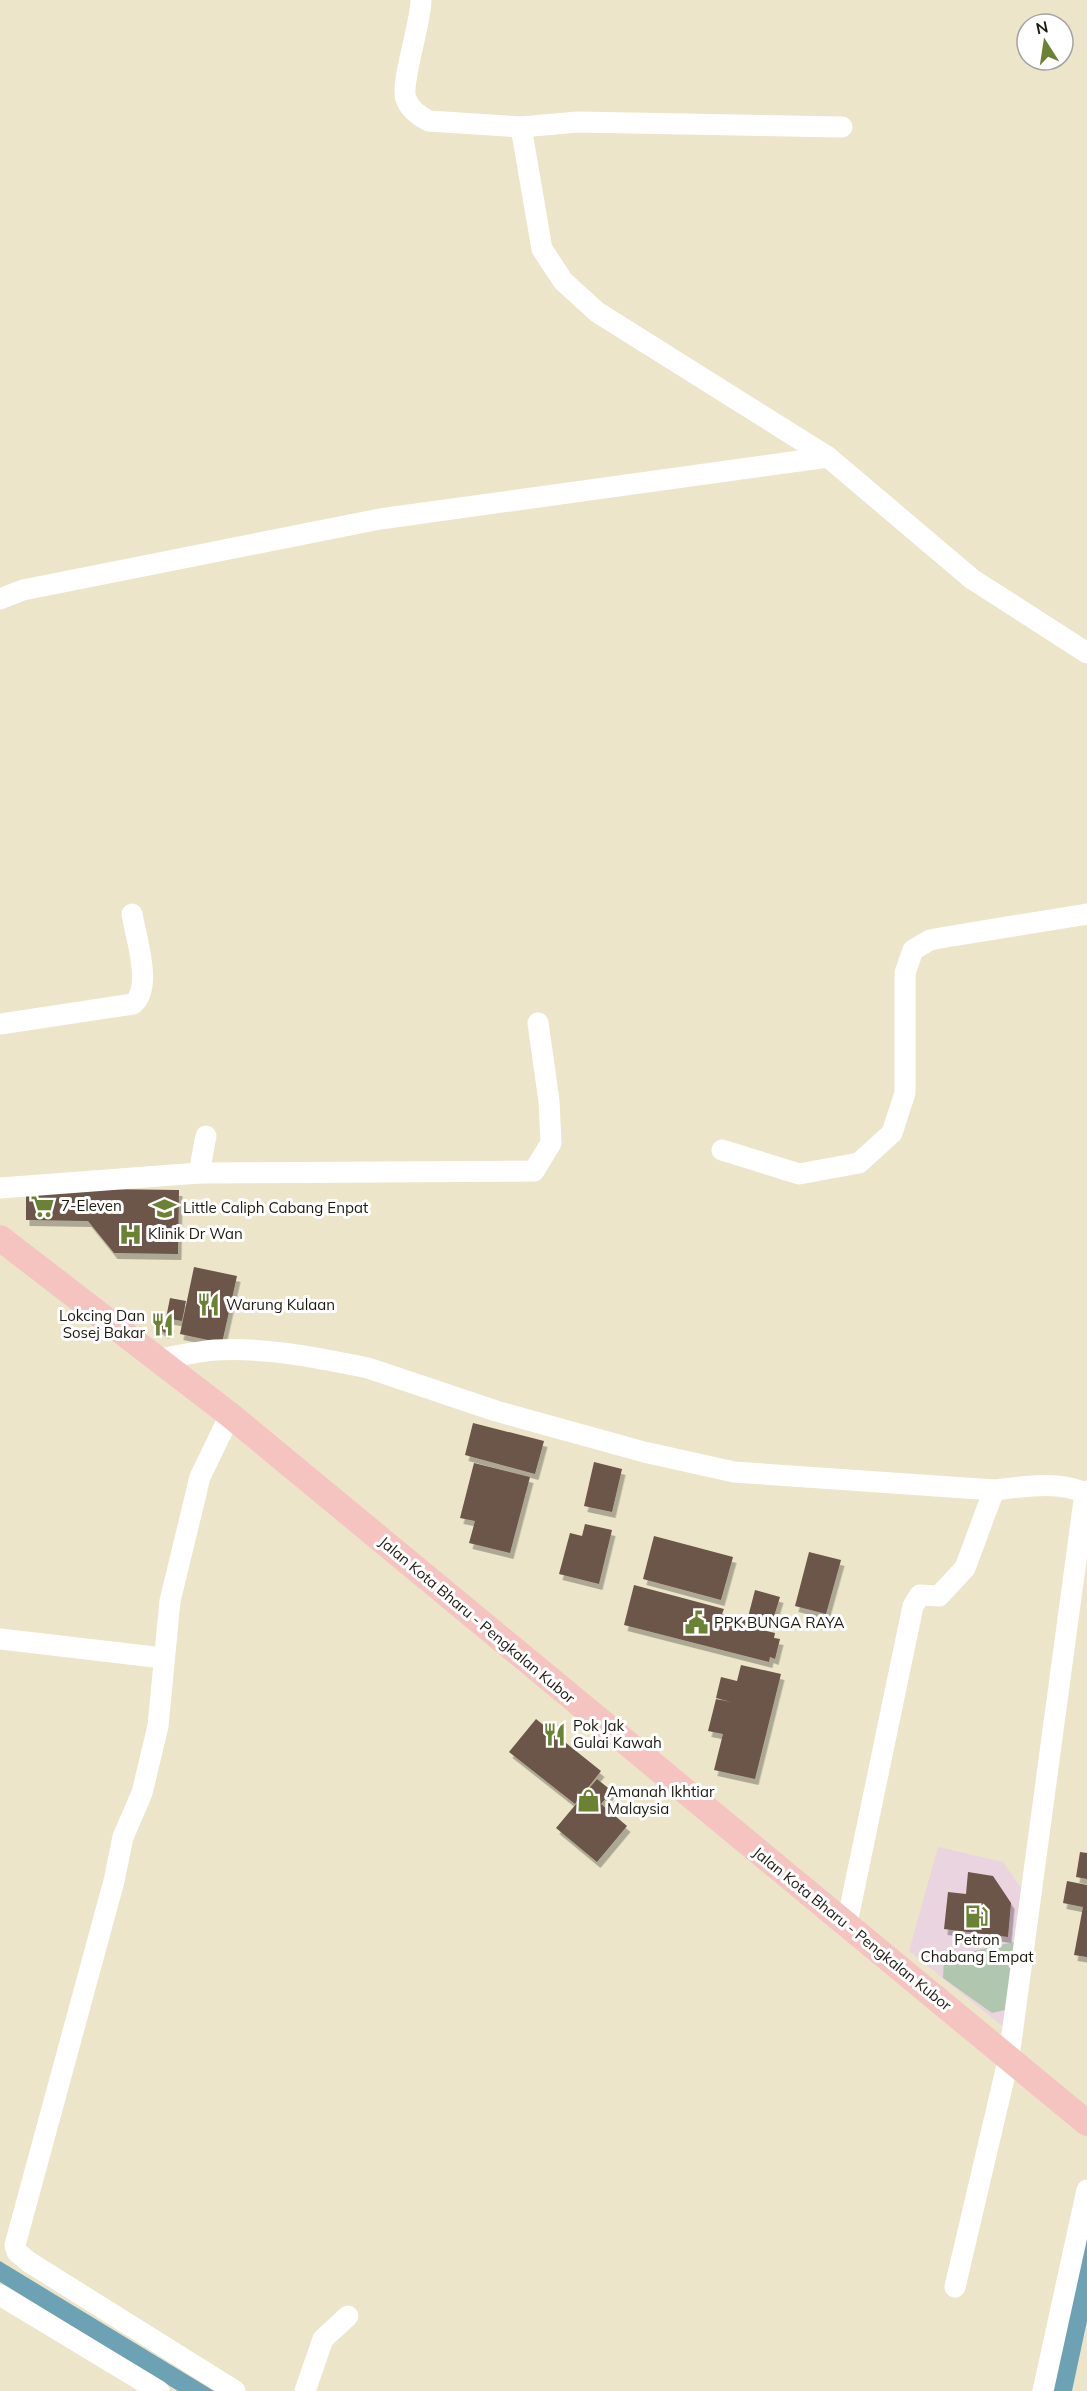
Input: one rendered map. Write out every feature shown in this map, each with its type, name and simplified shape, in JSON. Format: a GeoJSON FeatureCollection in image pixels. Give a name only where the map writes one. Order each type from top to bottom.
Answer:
{"type":"FeatureCollection","features":[{"type":"Feature","properties":{"kind":"main road","name":"Jalan Kota Bharu - Pengkalan Kubor"},"geometry":{"type":"LineString","coordinates":[[0,1238],[155,1360],[230,1415],[669,1780],[1010,2057],[1087,2123]]}},
{"type":"Feature","properties":{"kind":"street"},"geometry":{"type":"LineString","coordinates":[[421,0],[419,27],[404,82],[405,98],[420,116],[429,121],[521,127],[578,122],[842,127]]}},
{"type":"Feature","properties":{"kind":"street"},"geometry":{"type":"LineString","coordinates":[[521,127],[542,249],[563,281],[618,327],[828,456],[972,579],[1087,653]]}},
{"type":"Feature","properties":{"kind":"street"},"geometry":{"type":"LineString","coordinates":[[0,598],[23,591],[380,519],[828,456]]}},
{"type":"Feature","properties":{"kind":"street"},"geometry":{"type":"LineString","coordinates":[[0,1024],[133,1004],[139,999],[143,983],[132,914]]}},
{"type":"Feature","properties":{"kind":"street"},"geometry":{"type":"LineString","coordinates":[[722,1150],[798,1174],[859,1163],[892,1133],[905,1093],[905,973],[913,950],[930,940],[1087,914]]}},
{"type":"Feature","properties":{"kind":"street"},"geometry":{"type":"LineString","coordinates":[[0,1188],[199,1173],[534,1171],[551,1143],[549,1101],[538,1023]]}},
{"type":"Feature","properties":{"kind":"street"},"geometry":{"type":"LineString","coordinates":[[199,1173],[206,1136]]}},
{"type":"Feature","properties":{"kind":"street"},"geometry":{"type":"LineString","coordinates":[[155,1360],[213,1350],[279,1352],[368,1368],[530,1420],[644,1452],[734,1472],[994,1490],[1024,1486],[1072,1487],[1086,1492],[1010,2057],[955,2287]]}},
{"type":"Feature","properties":{"kind":"street"},"geometry":{"type":"LineString","coordinates":[[230,1415],[200,1477],[170,1601],[158,1726],[146,1781],[123,1837],[108,1904],[15,2245],[17,2252],[29,2262],[235,2391]]}},
{"type":"Feature","properties":{"kind":"street"},"geometry":{"type":"LineString","coordinates":[[847,1923],[913,1606],[920,1595],[939,1596],[965,1568],[994,1490]]}},
{"type":"Feature","properties":{"kind":"street"},"geometry":{"type":"LineString","coordinates":[[0,1639],[163,1658]]}},
{"type":"Feature","properties":{"kind":"street"},"geometry":{"type":"LineString","coordinates":[[1042,2391],[1087,2190]]}},
{"type":"Feature","properties":{"kind":"street"},"geometry":{"type":"LineString","coordinates":[[0,2295],[146,2388]]}},
{"type":"Feature","properties":{"kind":"street"},"geometry":{"type":"LineString","coordinates":[[305,2391],[323,2338],[348,2316]]}},
{"type":"Feature","properties":{"kind":"shaded area"},"geometry":{"type":"Polygon","coordinates":[[[938,1847],[1003,1862],[1025,1894],[1006,2029],[909,1951],[938,1847]]]}},
{"type":"Feature","properties":{"kind":"green space"},"geometry":{"type":"Polygon","coordinates":[[[1018,1941],[1009,2009],[992,2013],[943,1978],[944,1958],[1018,1941]]]}},
{"type":"Feature","properties":{"kind":"water"},"geometry":{"type":"Polygon","coordinates":[[[1087,2228],[1087,2321],[1072,2391],[1050,2391],[1087,2228]]]}},
{"type":"Feature","properties":{"kind":"water"},"geometry":{"type":"Polygon","coordinates":[[[0,2261],[214,2391],[178,2391],[0,2282],[0,2261]]]}},
{"type":"Feature","properties":{"kind":"building"},"geometry":{"type":"Polygon","coordinates":[[[26,1188],[179,1190],[178,1254],[114,1253],[88,1221],[26,1220],[26,1188]]]}},
{"type":"Feature","properties":{"kind":"building","name":"Warung Kulaan"},"geometry":{"type":"Polygon","coordinates":[[[194,1267],[237,1276],[222,1343],[180,1334],[194,1267]]]}},
{"type":"Feature","properties":{"kind":"building"},"geometry":{"type":"Polygon","coordinates":[[[170,1298],[186,1301],[182,1321],[166,1318],[170,1298]]]}},
{"type":"Feature","properties":{"kind":"building","name":"Lokcing Dan Sosej Bakar"},"geometry":{"type":"Polygon","coordinates":[[[161,1316],[171,1325],[165,1333],[154,1324],[161,1316]]]}},
{"type":"Feature","properties":{"kind":"building"},"geometry":{"type":"Polygon","coordinates":[[[473,1423],[544,1441],[535,1474],[465,1455],[473,1423]]]}},
{"type":"Feature","properties":{"kind":"building"},"geometry":{"type":"Polygon","coordinates":[[[594,1462],[622,1469],[612,1512],[584,1506],[594,1462]]]}},
{"type":"Feature","properties":{"kind":"building"},"geometry":{"type":"Polygon","coordinates":[[[474,1463],[530,1477],[510,1553],[469,1543],[475,1521],[460,1518],[474,1463]]]}},
{"type":"Feature","properties":{"kind":"building"},"geometry":{"type":"Polygon","coordinates":[[[585,1524],[612,1530],[599,1584],[559,1574],[570,1533],[582,1536],[585,1524]]]}},
{"type":"Feature","properties":{"kind":"building"},"geometry":{"type":"Polygon","coordinates":[[[654,1536],[733,1557],[721,1600],[643,1579],[654,1536]]]}},
{"type":"Feature","properties":{"kind":"building"},"geometry":{"type":"Polygon","coordinates":[[[809,1552],[841,1560],[826,1614],[795,1606],[809,1552]]]}},
{"type":"Feature","properties":{"kind":"building"},"geometry":{"type":"Polygon","coordinates":[[[634,1585],[724,1609],[722,1614],[747,1620],[746,1626],[775,1633],[774,1638],[780,1639],[775,1659],[770,1657],[769,1662],[624,1625],[634,1585]]]}},
{"type":"Feature","properties":{"kind":"building"},"geometry":{"type":"Polygon","coordinates":[[[755,1590],[780,1597],[772,1623],[748,1617],[755,1590]]]}},
{"type":"Feature","properties":{"kind":"building"},"geometry":{"type":"Polygon","coordinates":[[[741,1665],[781,1674],[755,1779],[714,1770],[723,1734],[708,1731],[716,1699],[731,1702],[716,1698],[721,1677],[737,1681],[741,1665]]]}},
{"type":"Feature","properties":{"kind":"building"},"geometry":{"type":"Polygon","coordinates":[[[536,1719],[601,1771],[575,1804],[509,1752],[536,1719]]]}},
{"type":"Feature","properties":{"kind":"building"},"geometry":{"type":"Polygon","coordinates":[[[597,1779],[612,1791],[601,1804],[627,1826],[597,1862],[556,1828],[597,1779]]]}},
{"type":"Feature","properties":{"kind":"building"},"geometry":{"type":"Polygon","coordinates":[[[1080,1852],[1087,1853],[1087,1879],[1076,1877],[1080,1852]]]}},
{"type":"Feature","properties":{"kind":"building","name":"Petron Chabang Empat"},"geometry":{"type":"Polygon","coordinates":[[[968,1872],[993,1876],[1011,1903],[1008,1937],[944,1929],[948,1892],[966,1894],[968,1872]]]}},
{"type":"Feature","properties":{"kind":"building"},"geometry":{"type":"Polygon","coordinates":[[[1067,1881],[1087,1885],[1087,1957],[1074,1955],[1083,1907],[1063,1903],[1067,1881]]]}},
{"type":"Feature","properties":{"kind":"place","name":"7-Eleven"},"geometry":{"type":"Point","coordinates":[43,1206]}},
{"type":"Feature","properties":{"kind":"place","name":"Little Caliph Cabang Enpat"},"geometry":{"type":"Point","coordinates":[165,1208]}},
{"type":"Feature","properties":{"kind":"place","name":"Klinik Dr Wan"},"geometry":{"type":"Point","coordinates":[130,1234]}},
{"type":"Feature","properties":{"kind":"place","name":"Warung Kulaan"},"geometry":{"type":"Point","coordinates":[208,1305]}},
{"type":"Feature","properties":{"kind":"place","name":"Lokcing Dan Sosej Bakar"},"geometry":{"type":"Point","coordinates":[163,1325]}},
{"type":"Feature","properties":{"kind":"place","name":"PPK BUNGA RAYA"},"geometry":{"type":"Point","coordinates":[696,1623]}},
{"type":"Feature","properties":{"kind":"place","name":"Pok Jak Gulai Kawah"},"geometry":{"type":"Point","coordinates":[555,1735]}},
{"type":"Feature","properties":{"kind":"place","name":"Amanah Ikhtiar Malaysia"},"geometry":{"type":"Point","coordinates":[589,1801]}},
{"type":"Feature","properties":{"kind":"place","name":"Petron Chabang Empat"},"geometry":{"type":"Point","coordinates":[977,1916]}}]}
